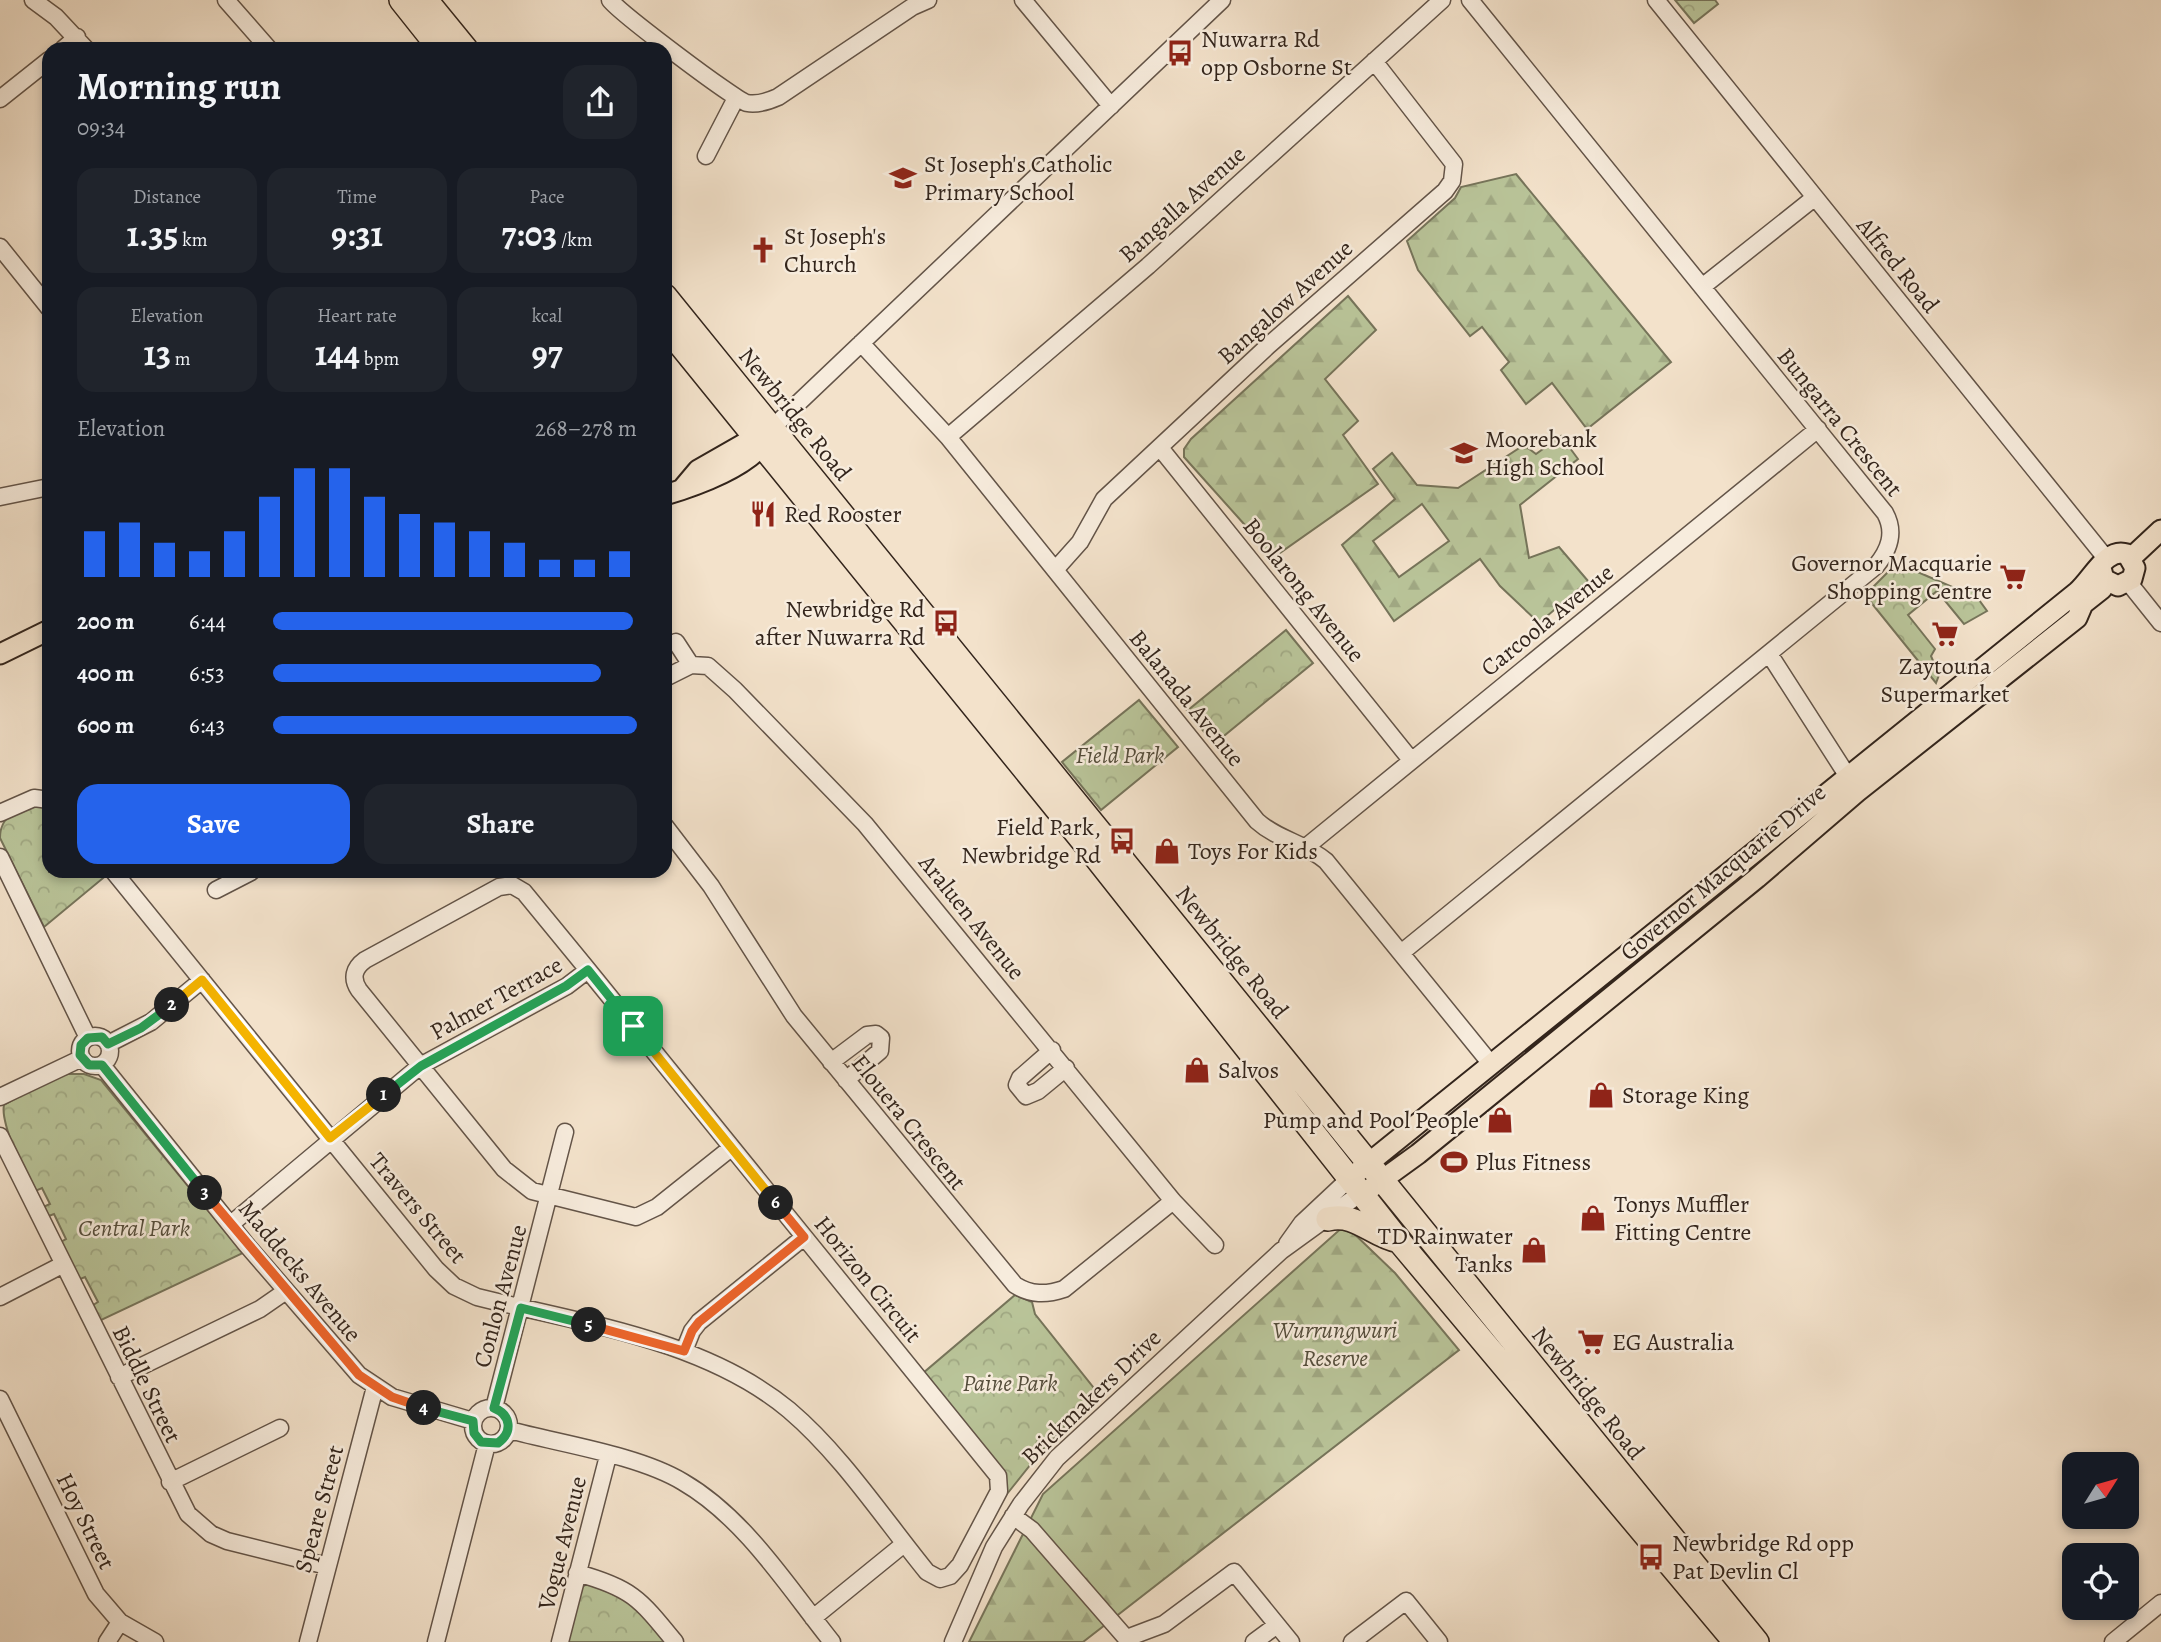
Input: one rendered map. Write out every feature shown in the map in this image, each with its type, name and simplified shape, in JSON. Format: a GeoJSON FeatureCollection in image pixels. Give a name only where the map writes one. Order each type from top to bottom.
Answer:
{"type":"FeatureCollection","features":[{"type":"Feature","properties":{"kind":"highway"},"geometry":{"type":"LineString","coordinates":[[401,0],[434,42]]}},
{"type":"Feature","properties":{"kind":"highway"},"geometry":{"type":"LineString","coordinates":[[426,0],[460,42]]}},
{"type":"Feature","properties":{"kind":"highway","name":"Newbridge Road"},"geometry":{"type":"LineString","coordinates":[[672,306],[763,437],[1355,1186],[1735,1642]]}},
{"type":"Feature","properties":{"kind":"highway","name":"Newbridge Road"},"geometry":{"type":"LineString","coordinates":[[672,334],[763,437],[1369,1162],[1757,1642]]}},
{"type":"Feature","properties":{"kind":"highway"},"geometry":{"type":"LineString","coordinates":[[1328,1219],[1351,1218],[1382,1238],[1399,1241]]}},
{"type":"Feature","properties":{"kind":"main road"},"geometry":{"type":"LineString","coordinates":[[673,492],[698,470],[763,437]]}},
{"type":"Feature","properties":{"kind":"main road"},"geometry":{"type":"LineString","coordinates":[[2131,558],[2161,530]]}},
{"type":"Feature","properties":{"kind":"main road"},"geometry":{"type":"LineString","coordinates":[[2115,552],[2131,558],[2135,574],[2120,584],[2104,579],[2103,563],[2115,552]]}},
{"type":"Feature","properties":{"kind":"main road","name":"Governor Macquarie Drive"},"geometry":{"type":"LineString","coordinates":[[1355,1186],[1384,1181],[1757,878],[1852,783],[2077,592],[2103,563]]}},
{"type":"Feature","properties":{"kind":"main road","name":"Governor Macquarie Drive"},"geometry":{"type":"LineString","coordinates":[[1369,1162],[1852,783],[2077,618],[2083,604],[2093,595],[2120,584]]}},
{"type":"Feature","properties":{"kind":"main road"},"geometry":{"type":"LineString","coordinates":[[0,653],[42,633]]}},
{"type":"Feature","properties":{"kind":"main road","name":"Brickmakers Drive"},"geometry":{"type":"LineString","coordinates":[[1355,1186],[1369,1162]]}},
{"type":"Feature","properties":{"kind":"street"},"geometry":{"type":"LineString","coordinates":[[33,0],[80,42]]}},
{"type":"Feature","properties":{"kind":"street"},"geometry":{"type":"LineString","coordinates":[[226,0],[263,42]]}},
{"type":"Feature","properties":{"kind":"street"},"geometry":{"type":"LineString","coordinates":[[610,0],[618,10],[661,42]]}},
{"type":"Feature","properties":{"kind":"street"},"geometry":{"type":"LineString","coordinates":[[672,50],[736,98],[746,103],[766,103],[912,7],[928,0]]}},
{"type":"Feature","properties":{"kind":"street"},"geometry":{"type":"LineString","coordinates":[[1023,0],[1111,106]]}},
{"type":"Feature","properties":{"kind":"street"},"geometry":{"type":"LineString","coordinates":[[763,437],[1222,0]]}},
{"type":"Feature","properties":{"kind":"street","name":"Bangalla Avenue"},"geometry":{"type":"LineString","coordinates":[[948,438],[1148,266],[1442,0]]}},
{"type":"Feature","properties":{"kind":"street","name":"Bungarra Crescent"},"geometry":{"type":"LineString","coordinates":[[1401,953],[1875,566],[1890,541],[1891,527],[1885,513],[1470,0]]}},
{"type":"Feature","properties":{"kind":"street","name":"Alfred Road"},"geometry":{"type":"LineString","coordinates":[[1656,0],[2103,563]]}},
{"type":"Feature","properties":{"kind":"street","name":"Bangalow Avenue"},"geometry":{"type":"LineString","coordinates":[[1055,570],[1080,542],[1104,499],[1161,449],[1269,345],[1445,191],[1452,181],[1454,164],[1374,61]]}},
{"type":"Feature","properties":{"kind":"street"},"geometry":{"type":"LineString","coordinates":[[0,99],[42,66]]}},
{"type":"Feature","properties":{"kind":"street"},"geometry":{"type":"LineString","coordinates":[[706,156],[736,98]]}},
{"type":"Feature","properties":{"kind":"street"},"geometry":{"type":"LineString","coordinates":[[1702,287],[1814,198]]}},
{"type":"Feature","properties":{"kind":"street"},"geometry":{"type":"LineString","coordinates":[[0,247],[42,299]]}},
{"type":"Feature","properties":{"kind":"street","name":"Balanada Avenue"},"geometry":{"type":"LineString","coordinates":[[862,343],[948,438],[1257,821],[1274,835],[1306,847],[1326,861],[1491,1064]]}},
{"type":"Feature","properties":{"kind":"street","name":"Carcoola Avenue"},"geometry":{"type":"LineString","coordinates":[[1306,847],[1818,429]]}},
{"type":"Feature","properties":{"kind":"street","name":"Boolarong Avenue"},"geometry":{"type":"LineString","coordinates":[[1161,449],[1412,760]]}},
{"type":"Feature","properties":{"kind":"street"},"geometry":{"type":"LineString","coordinates":[[0,497],[42,488]]}},
{"type":"Feature","properties":{"kind":"street"},"geometry":{"type":"LineString","coordinates":[[2120,584],[2161,623]]}},
{"type":"Feature","properties":{"kind":"street"},"geometry":{"type":"LineString","coordinates":[[672,675],[691,666],[676,642]]}},
{"type":"Feature","properties":{"kind":"street"},"geometry":{"type":"LineString","coordinates":[[1770,654],[1852,783]]}},
{"type":"Feature","properties":{"kind":"street","name":"Araluen Avenue"},"geometry":{"type":"LineString","coordinates":[[691,666],[708,666],[735,690],[865,824],[1173,1201],[1215,1245]]}},
{"type":"Feature","properties":{"kind":"street"},"geometry":{"type":"LineString","coordinates":[[0,813],[34,798],[42,799]]}},
{"type":"Feature","properties":{"kind":"street","name":"Elouera Crescent"},"geometry":{"type":"LineString","coordinates":[[672,835],[711,886],[776,991],[1006,1275],[1024,1290],[1053,1293],[1075,1282],[1173,1201]]}},
{"type":"Feature","properties":{"kind":"street"},"geometry":{"type":"LineString","coordinates":[[0,857],[88,1038]]}},
{"type":"Feature","properties":{"kind":"street","name":"Travers Street"},"geometry":{"type":"LineString","coordinates":[[119,878],[436,1269],[454,1286],[477,1297],[684,1351],[734,1373],[789,1411],[834,1457],[904,1544]]}},
{"type":"Feature","properties":{"kind":"street"},"geometry":{"type":"LineString","coordinates":[[216,890],[239,878]]}},
{"type":"Feature","properties":{"kind":"street","name":"Horizon Circuit"},"geometry":{"type":"LineString","coordinates":[[421,1066],[355,985],[355,972],[365,960],[508,884],[516,886],[524,892],[732,1147],[1000,1481],[997,1497],[960,1565],[950,1576],[940,1579],[931,1575],[904,1544]]}},
{"type":"Feature","properties":{"kind":"street","name":"Palmer Terrace"},"geometry":{"type":"LineString","coordinates":[[230,1224],[330,1138],[421,1066],[566,986],[588,970]]}},
{"type":"Feature","properties":{"kind":"street"},"geometry":{"type":"LineString","coordinates":[[108,1044],[150,1022],[202,980]]}},
{"type":"Feature","properties":{"kind":"street"},"geometry":{"type":"LineString","coordinates":[[831,1062],[867,1035],[876,1034],[881,1038],[880,1051],[846,1080]]}},
{"type":"Feature","properties":{"kind":"street"},"geometry":{"type":"LineString","coordinates":[[102,1037],[108,1044],[109,1058],[102,1065],[89,1065],[82,1058],[81,1045],[88,1038],[102,1037]]}},
{"type":"Feature","properties":{"kind":"street"},"geometry":{"type":"LineString","coordinates":[[1052,1050],[1020,1078],[1017,1085],[1020,1092],[1026,1096],[1035,1093],[1066,1068]]}},
{"type":"Feature","properties":{"kind":"street"},"geometry":{"type":"LineString","coordinates":[[0,1097],[82,1058]]}},
{"type":"Feature","properties":{"kind":"street","name":"Maddecks Avenue"},"geometry":{"type":"LineString","coordinates":[[102,1065],[230,1224],[345,1360],[375,1387],[411,1405],[473,1421]]}},
{"type":"Feature","properties":{"kind":"street"},"geometry":{"type":"LineString","coordinates":[[421,1066],[512,1178],[533,1191],[621,1215],[644,1215],[732,1147]]}},
{"type":"Feature","properties":{"kind":"street","name":"Conlon Avenue"},"geometry":{"type":"LineString","coordinates":[[494,1408],[565,1132]]}},
{"type":"Feature","properties":{"kind":"street","name":"Biddle Street"},"geometry":{"type":"LineString","coordinates":[[0,1136],[188,1514],[211,1534],[327,1566]]}},
{"type":"Feature","properties":{"kind":"street","name":"Brickmakers Drive"},"geometry":{"type":"LineString","coordinates":[[953,1642],[994,1547],[1013,1516],[1057,1458],[1281,1251],[1328,1219],[1355,1186]]}},
{"type":"Feature","properties":{"kind":"street","name":"Brickmakers Drive"},"geometry":{"type":"LineString","coordinates":[[1281,1251],[1302,1223],[1355,1186]]}},
{"type":"Feature","properties":{"kind":"street"},"geometry":{"type":"LineString","coordinates":[[684,1351],[699,1322],[804,1237]]}},
{"type":"Feature","properties":{"kind":"street"},"geometry":{"type":"LineString","coordinates":[[0,1297],[62,1265]]}},
{"type":"Feature","properties":{"kind":"street"},"geometry":{"type":"LineString","coordinates":[[119,1377],[260,1309],[286,1291]]}},
{"type":"Feature","properties":{"kind":"street","name":"Speare Street"},"geometry":{"type":"LineString","coordinates":[[308,1642],[375,1387]]}},
{"type":"Feature","properties":{"kind":"street","name":"Hoy Street"},"geometry":{"type":"LineString","coordinates":[[0,1399],[96,1594],[120,1622],[155,1642]]}},
{"type":"Feature","properties":{"kind":"street"},"geometry":{"type":"LineString","coordinates":[[494,1408],[508,1419],[509,1430],[498,1443],[487,1444],[474,1433],[473,1421],[479,1412],[494,1408]]}},
{"type":"Feature","properties":{"kind":"street"},"geometry":{"type":"LineString","coordinates":[[170,1482],[280,1428]]}},
{"type":"Feature","properties":{"kind":"street"},"geometry":{"type":"LineString","coordinates":[[509,1430],[660,1471],[702,1494],[738,1526],[832,1642]]}},
{"type":"Feature","properties":{"kind":"street"},"geometry":{"type":"LineString","coordinates":[[436,1642],[487,1444]]}},
{"type":"Feature","properties":{"kind":"street","name":"Vogue Avenue"},"geometry":{"type":"LineString","coordinates":[[560,1642],[608,1456]]}},
{"type":"Feature","properties":{"kind":"street"},"geometry":{"type":"LineString","coordinates":[[1013,1516],[1032,1531],[1050,1551],[1124,1640],[1164,1624]]}},
{"type":"Feature","properties":{"kind":"street"},"geometry":{"type":"LineString","coordinates":[[813,1618],[904,1544]]}},
{"type":"Feature","properties":{"kind":"street"},"geometry":{"type":"LineString","coordinates":[[1148,1642],[1164,1624],[1234,1572],[1291,1642]]}},
{"type":"Feature","properties":{"kind":"street"},"geometry":{"type":"LineString","coordinates":[[577,1573],[627,1590],[645,1605],[675,1642]]}},
{"type":"Feature","properties":{"kind":"street"},"geometry":{"type":"LineString","coordinates":[[1352,1642],[1406,1601],[1439,1642]]}},
{"type":"Feature","properties":{"kind":"street"},"geometry":{"type":"LineString","coordinates":[[2113,1642],[2161,1603]]}},
{"type":"Feature","properties":{"kind":"street"},"geometry":{"type":"LineString","coordinates":[[107,1642],[120,1622]]}},
{"type":"Feature","properties":{"kind":"street"},"geometry":{"type":"LineString","coordinates":[[1254,1642],[1277,1625]]}},
{"type":"Feature","properties":{"kind":"green space"},"geometry":{"type":"Polygon","coordinates":[[[1675,0],[1715,0],[1718,4],[1694,23],[1675,0]]]}},
{"type":"Feature","properties":{"kind":"green space"},"geometry":{"type":"Polygon","coordinates":[[[1516,174],[1671,362],[1587,429],[1552,383],[1526,404],[1501,370],[1509,362],[1482,327],[1470,336],[1418,270],[1407,241],[1455,198],[1461,187],[1516,174]]]}},
{"type":"Feature","properties":{"kind":"green space"},"geometry":{"type":"Polygon","coordinates":[[[1348,296],[1376,330],[1325,379],[1358,421],[1343,435],[1378,484],[1270,560],[1244,524],[1184,457],[1184,449],[1191,439],[1348,296]]]}},
{"type":"Feature","properties":{"kind":"green space"},"geometry":{"type":"Polygon","coordinates":[[[1561,436],[1578,459],[1520,505],[1529,558],[1559,547],[1588,581],[1539,623],[1500,586],[1480,559],[1394,621],[1342,545],[1395,499],[1373,469],[1392,453],[1417,485],[1458,488],[1524,445],[1536,454],[1561,436]],[[1422,504],[1373,541],[1399,577],[1449,541],[1422,504]]]}},
{"type":"Feature","properties":{"kind":"green space"},"geometry":{"type":"Polygon","coordinates":[[[1897,563],[1966,593],[1971,589],[1987,611],[1964,624],[1937,591],[1908,615],[1935,649],[1931,656],[1939,675],[1936,683],[1865,595],[1897,563]]]}},
{"type":"Feature","properties":{"kind":"green space"},"geometry":{"type":"Polygon","coordinates":[[[1286,630],[1313,663],[1214,744],[1187,711],[1286,630]]]}},
{"type":"Feature","properties":{"kind":"green space","name":"Field Park"},"geometry":{"type":"Polygon","coordinates":[[[1139,700],[1178,747],[1101,810],[1062,762],[1139,700]]]}},
{"type":"Feature","properties":{"kind":"green space"},"geometry":{"type":"Polygon","coordinates":[[[42,805],[42,878],[103,878],[44,927],[0,838],[3,823],[7,818],[25,808],[42,805]]]}},
{"type":"Feature","properties":{"kind":"green space","name":"Central Park"},"geometry":{"type":"Polygon","coordinates":[[[84,1074],[101,1080],[243,1253],[97,1322],[90,1307],[98,1302],[85,1277],[78,1280],[59,1243],[66,1239],[54,1214],[46,1217],[41,1208],[50,1204],[42,1188],[33,1192],[14,1148],[4,1113],[4,1105],[54,1077],[84,1074]]]}},
{"type":"Feature","properties":{"kind":"green space","name":"Wurrungwuri Reserve"},"geometry":{"type":"Polygon","coordinates":[[[1345,1225],[1395,1273],[1459,1350],[1083,1642],[969,1642],[1043,1494],[1345,1225]]]}},
{"type":"Feature","properties":{"kind":"green space","name":"Paine Park"},"geometry":{"type":"Polygon","coordinates":[[[1015,1295],[1032,1302],[1035,1314],[1097,1392],[1039,1454],[1007,1494],[1005,1482],[922,1374],[1015,1295]]]}},
{"type":"Feature","properties":{"kind":"green space"},"geometry":{"type":"Polygon","coordinates":[[[589,1583],[625,1596],[667,1642],[567,1642],[582,1587],[589,1583]]]}},
{"type":"Feature","properties":{"kind":"place","name":"Nuwarra Rd opp Osborne St"},"geometry":{"type":"Point","coordinates":[1180,53]}},
{"type":"Feature","properties":{"kind":"place","name":"St Joseph's Catholic Primary School"},"geometry":{"type":"Point","coordinates":[903,178]}},
{"type":"Feature","properties":{"kind":"place","name":"St Joseph's Church"},"geometry":{"type":"Point","coordinates":[763,250]}},
{"type":"Feature","properties":{"kind":"place","name":"Moorebank High School"},"geometry":{"type":"Point","coordinates":[1464,453]}},
{"type":"Feature","properties":{"kind":"place","name":"Red Rooster"},"geometry":{"type":"Point","coordinates":[763,514]}},
{"type":"Feature","properties":{"kind":"place","name":"Governor Macquarie Shopping Centre"},"geometry":{"type":"Point","coordinates":[2013,577]}},
{"type":"Feature","properties":{"kind":"place","name":"Newbridge Rd after Nuwarra Rd"},"geometry":{"type":"Point","coordinates":[946,623]}},
{"type":"Feature","properties":{"kind":"place","name":"Zaytouna Supermarket"},"geometry":{"type":"Point","coordinates":[1945,634]}},
{"type":"Feature","properties":{"kind":"place","name":"Field Park, Newbridge Rd"},"geometry":{"type":"Point","coordinates":[1122,841]}},
{"type":"Feature","properties":{"kind":"place","name":"Toys For Kids"},"geometry":{"type":"Point","coordinates":[1167,851]}},
{"type":"Feature","properties":{"kind":"place","name":"Salvos"},"geometry":{"type":"Point","coordinates":[1197,1070]}},
{"type":"Feature","properties":{"kind":"place","name":"Storage King"},"geometry":{"type":"Point","coordinates":[1601,1095]}},
{"type":"Feature","properties":{"kind":"place","name":"Pump and Pool People"},"geometry":{"type":"Point","coordinates":[1500,1120]}},
{"type":"Feature","properties":{"kind":"place","name":"Plus Fitness"},"geometry":{"type":"Point","coordinates":[1454,1162]}},
{"type":"Feature","properties":{"kind":"place","name":"Tonys Muffler Fitting Centre"},"geometry":{"type":"Point","coordinates":[1593,1218]}},
{"type":"Feature","properties":{"kind":"place","name":"TD Rainwater Tanks"},"geometry":{"type":"Point","coordinates":[1534,1250]}},
{"type":"Feature","properties":{"kind":"place","name":"EG Australia"},"geometry":{"type":"Point","coordinates":[1591,1342]}},
{"type":"Feature","properties":{"kind":"place","name":"Newbridge Rd opp Pat Devlin Cl"},"geometry":{"type":"Point","coordinates":[1651,1557]}},
{"type":"Feature","properties":{"kind":"route"},"geometry":{"type":"LineString","coordinates":[[588,970],[633,1026],[804,1237],[699,1322],[684,1351],[521,1308],[494,1408],[500,1410],[508,1419],[509,1430],[503,1440],[492,1444],[481,1442],[477,1438],[472,1427],[473,1421],[411,1405],[392,1397],[359,1375],[245,1243],[112,1076],[102,1065],[85,1063],[80,1055],[81,1045],[88,1038],[102,1037],[108,1044],[141,1028],[202,980],[330,1138],[421,1066],[566,986],[588,970]]}}]}
